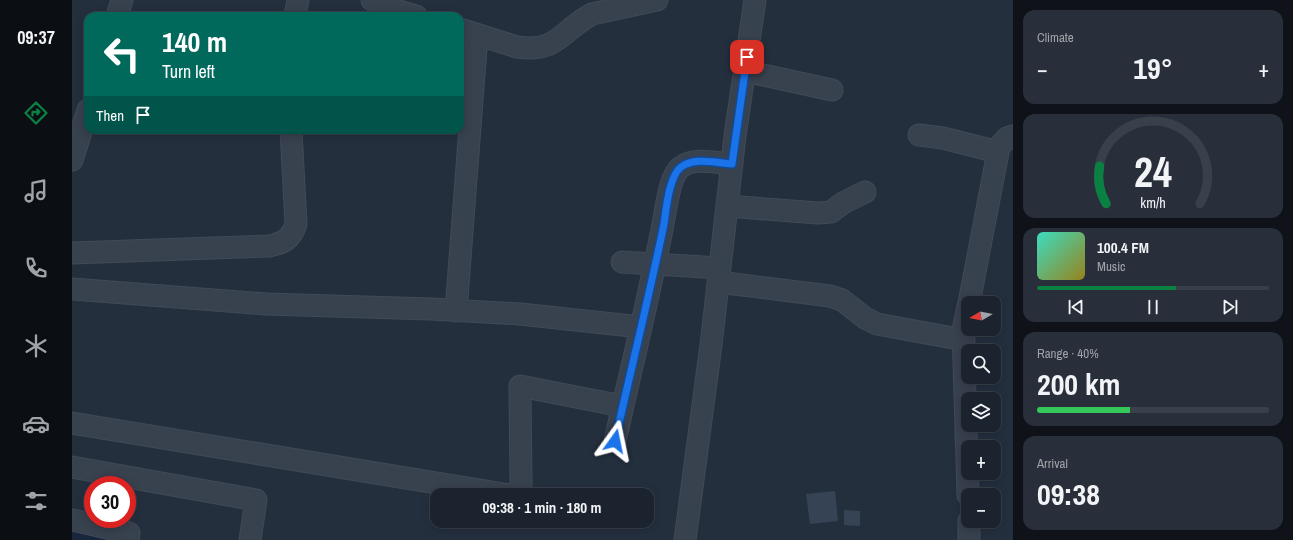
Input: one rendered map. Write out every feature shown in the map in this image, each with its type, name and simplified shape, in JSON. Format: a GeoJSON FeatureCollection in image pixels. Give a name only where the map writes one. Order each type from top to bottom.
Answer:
{"type":"FeatureCollection","features":[{"type":"Feature","properties":{"kind":"street"},"geometry":{"type":"LineString","coordinates":[[118,12],[122,0]]}},
{"type":"Feature","properties":{"kind":"street"},"geometry":{"type":"LineString","coordinates":[[296,12],[298,0]]}},
{"type":"Feature","properties":{"kind":"street"},"geometry":{"type":"LineString","coordinates":[[372,0],[382,6],[402,12]]}},
{"type":"Feature","properties":{"kind":"street"},"geometry":{"type":"LineString","coordinates":[[456,311],[469,32],[517,47],[537,47],[556,42],[586,9],[592,14],[657,0]]}},
{"type":"Feature","properties":{"kind":"street"},"geometry":{"type":"LineString","coordinates":[[686,540],[732,164],[755,0]]}},
{"type":"Feature","properties":{"kind":"street"},"geometry":{"type":"LineString","coordinates":[[745,71],[832,90]]}},
{"type":"Feature","properties":{"kind":"street"},"geometry":{"type":"LineString","coordinates":[[72,160],[84,122]]}},
{"type":"Feature","properties":{"kind":"street"},"geometry":{"type":"LineString","coordinates":[[72,253],[269,246],[286,240],[293,233],[296,224],[291,134]]}},
{"type":"Feature","properties":{"kind":"street"},"geometry":{"type":"LineString","coordinates":[[919,135],[943,138],[998,152]]}},
{"type":"Feature","properties":{"kind":"street"},"geometry":{"type":"LineString","coordinates":[[970,296],[999,146],[1013,136]]}},
{"type":"Feature","properties":{"kind":"street"},"geometry":{"type":"LineString","coordinates":[[615,441],[673,178],[680,168],[691,163],[700,162],[732,164]]}},
{"type":"Feature","properties":{"kind":"street"},"geometry":{"type":"LineString","coordinates":[[727,206],[818,213],[831,212],[843,203],[865,192]]}},
{"type":"Feature","properties":{"kind":"street"},"geometry":{"type":"LineString","coordinates":[[622,262],[655,263],[830,296],[842,300],[865,318],[876,324],[964,340]]}},
{"type":"Feature","properties":{"kind":"street"},"geometry":{"type":"LineString","coordinates":[[72,289],[266,304],[520,314],[641,327]]}},
{"type":"Feature","properties":{"kind":"street"},"geometry":{"type":"LineString","coordinates":[[964,336],[968,488]]}},
{"type":"Feature","properties":{"kind":"street"},"geometry":{"type":"LineString","coordinates":[[521,488],[520,386],[622,406]]}},
{"type":"Feature","properties":{"kind":"street"},"geometry":{"type":"LineString","coordinates":[[72,423],[467,488]]}},
{"type":"Feature","properties":{"kind":"street"},"geometry":{"type":"LineString","coordinates":[[72,467],[256,500],[250,540]]}},
{"type":"Feature","properties":{"kind":"street"},"geometry":{"type":"LineString","coordinates":[[72,520],[129,533],[128,540]]}},
{"type":"Feature","properties":{"kind":"street"},"geometry":{"type":"LineString","coordinates":[[969,528],[969,540]]}},
{"type":"Feature","properties":{"kind":"water"},"geometry":{"type":"Polygon","coordinates":[[[72,525],[121,540],[72,540],[72,525]]]}},
{"type":"Feature","properties":{"kind":"building"},"geometry":{"type":"Polygon","coordinates":[[[835,491],[838,521],[810,524],[806,494],[835,491]]]}},
{"type":"Feature","properties":{"kind":"building"},"geometry":{"type":"Polygon","coordinates":[[[844,510],[860,511],[860,526],[844,525],[844,510]]]}},
{"type":"Feature","properties":{"kind":"route"},"geometry":{"type":"LineString","coordinates":[[615,441],[673,178],[680,168],[691,163],[700,162],[732,164],[747,57]]}}]}
